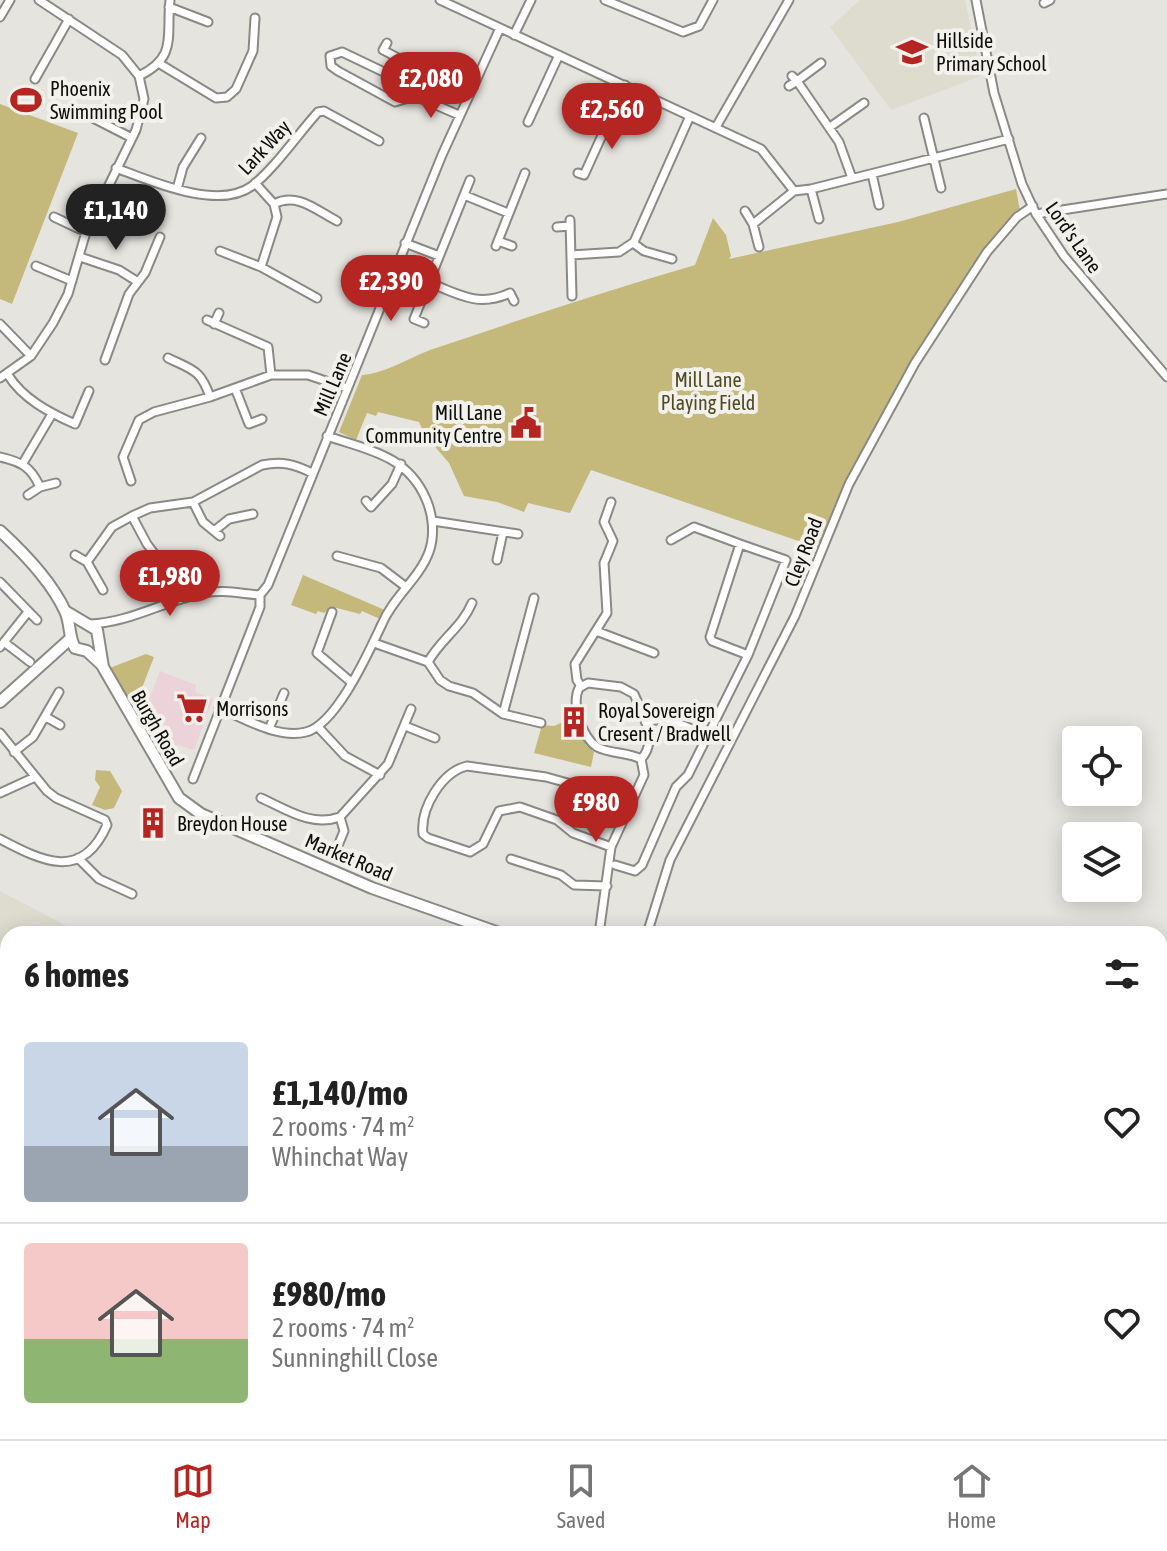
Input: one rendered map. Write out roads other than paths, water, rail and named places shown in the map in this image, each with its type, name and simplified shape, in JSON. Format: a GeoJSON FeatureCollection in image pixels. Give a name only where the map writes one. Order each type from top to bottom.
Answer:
{"type":"FeatureCollection","features":[{"type":"Feature","properties":{"kind":"street"},"geometry":{"type":"LineString","coordinates":[[0,17],[10,0]]}},
{"type":"Feature","properties":{"kind":"street"},"geometry":{"type":"LineString","coordinates":[[39,0],[122,55],[139,76],[144,99],[143,113],[86,232],[72,281],[53,323],[31,356],[4,377],[74,427],[89,391]]}},
{"type":"Feature","properties":{"kind":"street"},"geometry":{"type":"LineString","coordinates":[[440,0],[761,149],[794,191]]}},
{"type":"Feature","properties":{"kind":"street"},"geometry":{"type":"LineString","coordinates":[[514,35],[531,0]]}},
{"type":"Feature","properties":{"kind":"street"},"geometry":{"type":"LineString","coordinates":[[605,0],[683,32],[699,26],[713,0]]}},
{"type":"Feature","properties":{"kind":"street"},"geometry":{"type":"LineString","coordinates":[[716,127],[789,0]]}},
{"type":"Feature","properties":{"kind":"street","name":"Lord's Lane"},"geometry":{"type":"LineString","coordinates":[[976,0],[990,78],[1034,210],[1064,256],[1167,377]]}},
{"type":"Feature","properties":{"kind":"street"},"geometry":{"type":"LineString","coordinates":[[139,76],[160,64],[167,47],[169,3],[203,23]]}},
{"type":"Feature","properties":{"kind":"street"},"geometry":{"type":"LineString","coordinates":[[160,64],[216,98],[227,97],[236,89],[253,51],[255,18]]}},
{"type":"Feature","properties":{"kind":"street"},"geometry":{"type":"LineString","coordinates":[[35,79],[69,19]]}},
{"type":"Feature","properties":{"kind":"street","name":"Mill Lane"},"geometry":{"type":"LineString","coordinates":[[188,768],[195,775],[260,607],[260,595],[268,585],[473,81],[500,28]]}},
{"type":"Feature","properties":{"kind":"street"},"geometry":{"type":"LineString","coordinates":[[387,43],[383,50],[417,68],[449,71],[473,81]]}},
{"type":"Feature","properties":{"kind":"street"},"geometry":{"type":"LineString","coordinates":[[415,96],[400,102],[390,99],[331,66],[330,56],[342,52],[388,74],[415,96],[459,115]]}},
{"type":"Feature","properties":{"kind":"street"},"geometry":{"type":"LineString","coordinates":[[528,122],[559,55]]}},
{"type":"Feature","properties":{"kind":"street"},"geometry":{"type":"LineString","coordinates":[[821,63],[793,81],[830,127],[845,155],[852,178]]}},
{"type":"Feature","properties":{"kind":"street"},"geometry":{"type":"LineString","coordinates":[[584,175],[625,85]]}},
{"type":"Feature","properties":{"kind":"street"},"geometry":{"type":"LineString","coordinates":[[830,127],[864,103]]}},
{"type":"Feature","properties":{"kind":"street","name":"Lark Way"},"geometry":{"type":"LineString","coordinates":[[116,168],[177,189],[226,195],[238,193],[255,183],[318,112],[324,111],[379,141]]}},
{"type":"Feature","properties":{"kind":"street"},"geometry":{"type":"LineString","coordinates":[[571,255],[609,254],[633,243],[690,116]]}},
{"type":"Feature","properties":{"kind":"street"},"geometry":{"type":"LineString","coordinates":[[93,118],[132,138]]}},
{"type":"Feature","properties":{"kind":"street"},"geometry":{"type":"LineString","coordinates":[[924,118],[941,188]]}},
{"type":"Feature","properties":{"kind":"street"},"geometry":{"type":"LineString","coordinates":[[177,189],[183,167],[201,138]]}},
{"type":"Feature","properties":{"kind":"street"},"geometry":{"type":"LineString","coordinates":[[753,224],[794,191],[1009,139]]}},
{"type":"Feature","properties":{"kind":"street"},"geometry":{"type":"LineString","coordinates":[[872,174],[879,205]]}},
{"type":"Feature","properties":{"kind":"street"},"geometry":{"type":"LineString","coordinates":[[512,246],[497,243],[524,175]]}},
{"type":"Feature","properties":{"kind":"street"},"geometry":{"type":"LineString","coordinates":[[424,323],[414,319],[470,180]]}},
{"type":"Feature","properties":{"kind":"street"},"geometry":{"type":"LineString","coordinates":[[255,183],[274,204],[275,226],[261,267]]}},
{"type":"Feature","properties":{"kind":"street"},"geometry":{"type":"LineString","coordinates":[[811,189],[819,220]]}},
{"type":"Feature","properties":{"kind":"street"},"geometry":{"type":"LineString","coordinates":[[1034,210],[1167,194]]}},
{"type":"Feature","properties":{"kind":"street"},"geometry":{"type":"LineString","coordinates":[[464,195],[508,213]]}},
{"type":"Feature","properties":{"kind":"street"},"geometry":{"type":"LineString","coordinates":[[274,204],[285,198],[294,198],[337,221]]}},
{"type":"Feature","properties":{"kind":"street","name":"Cley Road"},"geometry":{"type":"LineString","coordinates":[[649,926],[670,860],[795,616],[849,484],[915,363],[979,265],[1017,217],[1034,210]]}},
{"type":"Feature","properties":{"kind":"street"},"geometry":{"type":"LineString","coordinates":[[745,211],[753,224],[759,247]]}},
{"type":"Feature","properties":{"kind":"street"},"geometry":{"type":"LineString","coordinates":[[54,217],[86,232]]}},
{"type":"Feature","properties":{"kind":"street"},"geometry":{"type":"LineString","coordinates":[[557,227],[570,223],[572,296]]}},
{"type":"Feature","properties":{"kind":"street"},"geometry":{"type":"LineString","coordinates":[[105,360],[129,294],[145,273],[160,237]]}},
{"type":"Feature","properties":{"kind":"street"},"geometry":{"type":"LineString","coordinates":[[405,243],[439,256]]}},
{"type":"Feature","properties":{"kind":"street"},"geometry":{"type":"LineString","coordinates":[[633,243],[644,251],[672,259]]}},
{"type":"Feature","properties":{"kind":"street"},"geometry":{"type":"LineString","coordinates":[[220,251],[261,267],[317,298]]}},
{"type":"Feature","properties":{"kind":"street"},"geometry":{"type":"LineString","coordinates":[[80,257],[119,270],[138,282]]}},
{"type":"Feature","properties":{"kind":"street"},"geometry":{"type":"LineString","coordinates":[[36,266],[72,281]]}},
{"type":"Feature","properties":{"kind":"street"},"geometry":{"type":"LineString","coordinates":[[145,273],[154,278]]}},
{"type":"Feature","properties":{"kind":"street"},"geometry":{"type":"LineString","coordinates":[[428,282],[473,301],[487,301],[512,294]]}},
{"type":"Feature","properties":{"kind":"street"},"geometry":{"type":"LineString","coordinates":[[219,313],[210,322],[268,347],[271,375]]}},
{"type":"Feature","properties":{"kind":"street"},"geometry":{"type":"LineString","coordinates":[[0,324],[31,356]]}},
{"type":"Feature","properties":{"kind":"street"},"geometry":{"type":"LineString","coordinates":[[168,358],[198,372],[210,397]]}},
{"type":"Feature","properties":{"kind":"street"},"geometry":{"type":"LineString","coordinates":[[131,481],[123,457],[136,434],[139,420],[154,412],[210,397],[271,375],[308,375],[347,388]]}},
{"type":"Feature","properties":{"kind":"street"},"geometry":{"type":"LineString","coordinates":[[235,388],[249,424],[262,419]]}},
{"type":"Feature","properties":{"kind":"street"},"geometry":{"type":"LineString","coordinates":[[23,463],[52,414]]}},
{"type":"Feature","properties":{"kind":"street"},"geometry":{"type":"LineString","coordinates":[[219,708],[269,729],[296,734],[318,727],[351,682],[374,643],[388,609],[430,551],[433,521],[421,487],[401,464],[384,454],[327,436]]}},
{"type":"Feature","properties":{"kind":"street"},"geometry":{"type":"LineString","coordinates":[[0,457],[23,463],[33,472],[40,487]]}},
{"type":"Feature","properties":{"kind":"street"},"geometry":{"type":"LineString","coordinates":[[87,562],[112,527],[150,508],[193,502],[262,465],[275,462],[289,463],[312,473]]}},
{"type":"Feature","properties":{"kind":"street"},"geometry":{"type":"LineString","coordinates":[[371,507],[392,484],[401,464]]}},
{"type":"Feature","properties":{"kind":"street"},"geometry":{"type":"LineString","coordinates":[[28,495],[40,487],[56,483]]}},
{"type":"Feature","properties":{"kind":"street"},"geometry":{"type":"LineString","coordinates":[[193,502],[203,522],[217,534],[229,519],[253,514]]}},
{"type":"Feature","properties":{"kind":"street"},"geometry":{"type":"LineString","coordinates":[[581,686],[575,664],[607,613],[604,563],[613,541],[604,522],[611,502]]}},
{"type":"Feature","properties":{"kind":"street"},"geometry":{"type":"LineString","coordinates":[[596,507],[607,512]]}},
{"type":"Feature","properties":{"kind":"street"},"geometry":{"type":"LineString","coordinates":[[132,516],[165,572],[180,556],[202,567]]}},
{"type":"Feature","properties":{"kind":"street"},"geometry":{"type":"LineString","coordinates":[[671,540],[694,527],[698,516]]}},
{"type":"Feature","properties":{"kind":"street"},"geometry":{"type":"LineString","coordinates":[[433,521],[518,534]]}},
{"type":"Feature","properties":{"kind":"street"},"geometry":{"type":"LineString","coordinates":[[615,865],[639,870],[676,787],[688,775],[748,655],[786,560],[694,527]]}},
{"type":"Feature","properties":{"kind":"street","name":"Burgh Road"},"geometry":{"type":"LineString","coordinates":[[0,531],[27,559],[65,611],[97,630],[103,667],[147,747],[186,804]]}},
{"type":"Feature","properties":{"kind":"street"},"geometry":{"type":"LineString","coordinates":[[497,560],[503,532]]}},
{"type":"Feature","properties":{"kind":"street"},"geometry":{"type":"LineString","coordinates":[[740,544],[710,637],[712,641],[748,655]]}},
{"type":"Feature","properties":{"kind":"street"},"geometry":{"type":"LineString","coordinates":[[75,555],[87,562],[103,590]]}},
{"type":"Feature","properties":{"kind":"street"},"geometry":{"type":"LineString","coordinates":[[337,556],[381,568],[406,587]]}},
{"type":"Feature","properties":{"kind":"street"},"geometry":{"type":"LineString","coordinates":[[0,582],[37,620]]}},
{"type":"Feature","properties":{"kind":"street"},"geometry":{"type":"LineString","coordinates":[[0,702],[35,664],[87,624],[113,621],[202,593],[221,591],[260,595]]}},
{"type":"Feature","properties":{"kind":"street"},"geometry":{"type":"LineString","coordinates":[[503,714],[534,598]]}},
{"type":"Feature","properties":{"kind":"street"},"geometry":{"type":"LineString","coordinates":[[428,662],[441,642],[458,628],[472,603]]}},
{"type":"Feature","properties":{"kind":"street","name":"Burgh Road"},"geometry":{"type":"LineString","coordinates":[[65,611],[70,636],[103,667]]}},
{"type":"Feature","properties":{"kind":"street"},"geometry":{"type":"LineString","coordinates":[[28,612],[2,644],[35,664]]}},
{"type":"Feature","properties":{"kind":"street"},"geometry":{"type":"LineString","coordinates":[[332,612],[317,653],[351,682]]}},
{"type":"Feature","properties":{"kind":"street"},"geometry":{"type":"LineString","coordinates":[[35,664],[83,651],[98,640],[113,621]]}},
{"type":"Feature","properties":{"kind":"street"},"geometry":{"type":"LineString","coordinates":[[596,631],[654,653]]}},
{"type":"Feature","properties":{"kind":"street"},"geometry":{"type":"LineString","coordinates":[[374,643],[428,662],[440,680],[473,693],[503,714],[541,723]]}},
{"type":"Feature","properties":{"kind":"street"},"geometry":{"type":"LineString","coordinates":[[15,662],[20,654]]}},
{"type":"Feature","properties":{"kind":"street"},"geometry":{"type":"LineString","coordinates":[[600,926],[611,847],[644,775],[641,759],[649,744],[645,721],[631,690],[588,683],[581,686],[575,703],[594,745],[641,759]]}},
{"type":"Feature","properties":{"kind":"street"},"geometry":{"type":"LineString","coordinates":[[14,752],[33,737],[59,692]]}},
{"type":"Feature","properties":{"kind":"street"},"geometry":{"type":"LineString","coordinates":[[269,729],[284,693]]}},
{"type":"Feature","properties":{"kind":"street"},"geometry":{"type":"LineString","coordinates":[[261,798],[309,820],[329,821],[340,817],[380,775],[395,752],[411,709]]}},
{"type":"Feature","properties":{"kind":"street"},"geometry":{"type":"LineString","coordinates":[[46,717],[60,725]]}},
{"type":"Feature","properties":{"kind":"street"},"geometry":{"type":"LineString","coordinates":[[645,721],[668,719],[706,735]]}},
{"type":"Feature","properties":{"kind":"street"},"geometry":{"type":"LineString","coordinates":[[405,726],[435,738]]}},
{"type":"Feature","properties":{"kind":"street"},"geometry":{"type":"LineString","coordinates":[[318,727],[345,756],[380,775]]}},
{"type":"Feature","properties":{"kind":"street"},"geometry":{"type":"LineString","coordinates":[[0,733],[33,778],[56,798],[105,820],[107,825],[100,840],[78,858],[62,863],[45,862],[0,839]]}},
{"type":"Feature","properties":{"kind":"street"},"geometry":{"type":"LineString","coordinates":[[582,787],[546,777],[467,766],[460,768],[438,787],[424,817],[423,834],[470,852],[483,844],[499,811],[520,807],[557,820],[573,833],[611,847]]}},
{"type":"Feature","properties":{"kind":"street"},"geometry":{"type":"LineString","coordinates":[[0,793],[33,778]]}},
{"type":"Feature","properties":{"kind":"street","name":"Market Road"},"geometry":{"type":"LineString","coordinates":[[186,804],[378,890],[479,926]]}},
{"type":"Feature","properties":{"kind":"street"},"geometry":{"type":"LineString","coordinates":[[337,848],[344,831],[340,817]]}},
{"type":"Feature","properties":{"kind":"street"},"geometry":{"type":"LineString","coordinates":[[78,858],[99,879],[132,894]]}},
{"type":"Feature","properties":{"kind":"street"},"geometry":{"type":"LineString","coordinates":[[511,859],[555,873],[574,885],[607,886]]}},
{"type":"Feature","properties":{"kind":"street"},"geometry":{"type":"LineString","coordinates":[[552,884],[555,873]]}},
{"type":"Feature","properties":{"kind":"place","name":"Hillside Primary School"},"geometry":{"type":"Point","coordinates":[912,52]}},
{"type":"Feature","properties":{"kind":"place","name":"Phoenix Swimming Pool"},"geometry":{"type":"Point","coordinates":[26,100]}},
{"type":"Feature","properties":{"kind":"place","name":"Mill Lane Community Centre"},"geometry":{"type":"Point","coordinates":[526,423]}},
{"type":"Feature","properties":{"kind":"place","name":"Morrisons"},"geometry":{"type":"Point","coordinates":[192,708]}},
{"type":"Feature","properties":{"kind":"place","name":"Royal Sovereign Cresent / Bradwell"},"geometry":{"type":"Point","coordinates":[574,722]}},
{"type":"Feature","properties":{"kind":"place","name":"Breydon House"},"geometry":{"type":"Point","coordinates":[153,823]}},
{"type":"Feature","properties":{"kind":"park label","name":"Mill Lane Playing Field"},"geometry":{"type":"Point","coordinates":[708,390]}}]}
